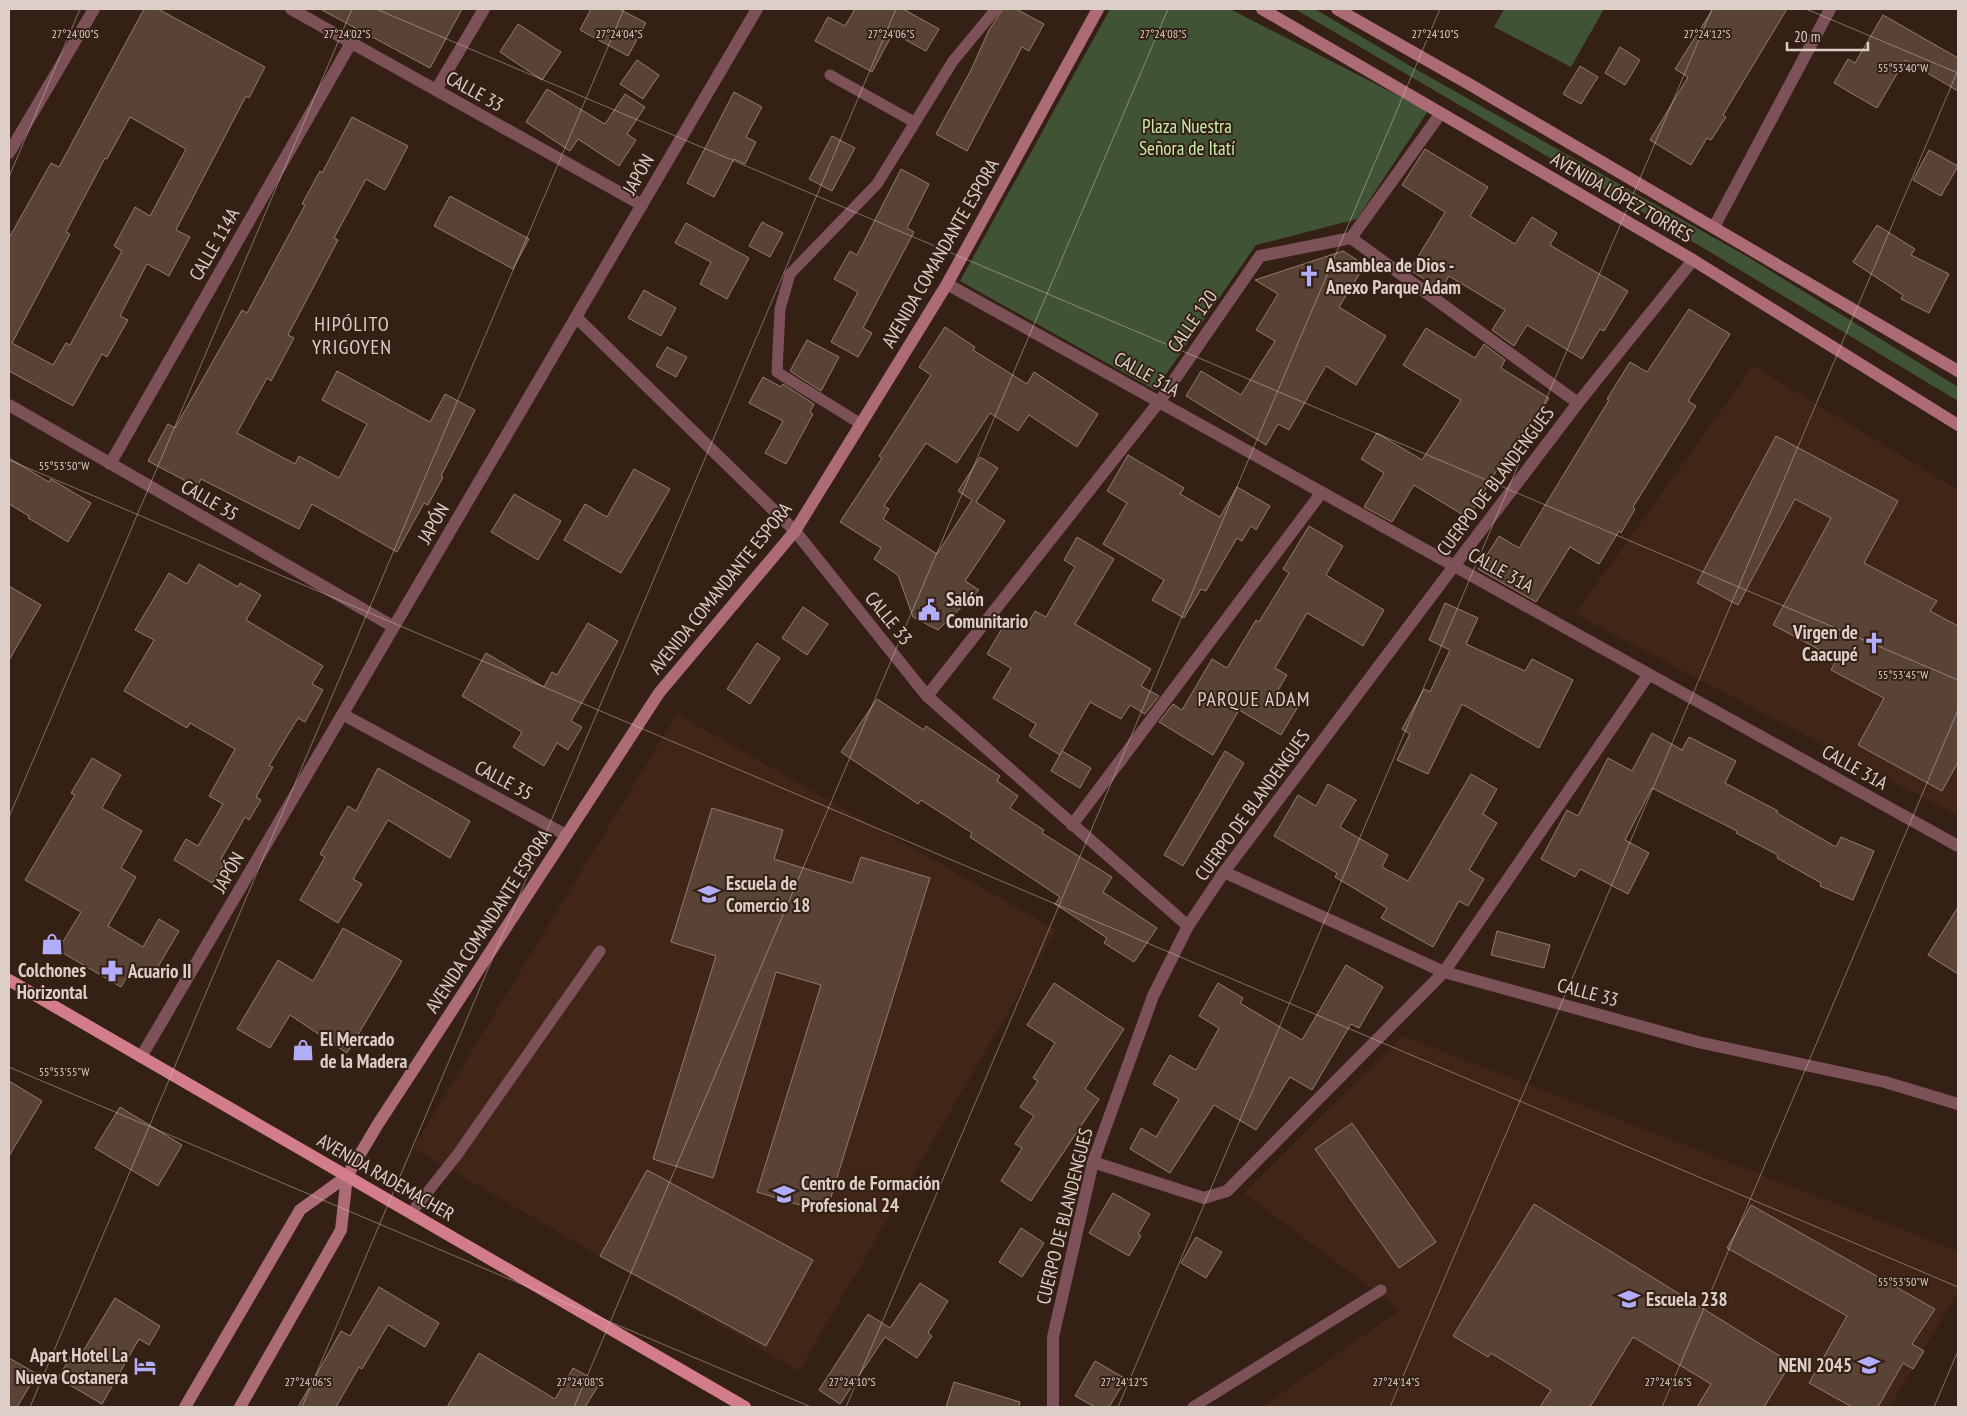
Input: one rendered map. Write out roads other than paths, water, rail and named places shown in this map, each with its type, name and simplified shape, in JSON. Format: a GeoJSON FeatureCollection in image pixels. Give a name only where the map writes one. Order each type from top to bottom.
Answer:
{"type":"FeatureCollection","features":[{"type":"Feature","properties":{"kind":"main road","name":"AVENIDA COMANDANTE ESPORA"},"geometry":{"type":"LineString","coordinates":[[185,1407],[300,1210],[347,1176],[378,1124],[659,693],[795,531],[947,284],[1098,9]]}},
{"type":"Feature","properties":{"kind":"main road","name":"AVENIDA LÓPEZ TORRES"},"geometry":{"type":"LineString","coordinates":[[1262,9],[1693,260],[1958,425]]}},
{"type":"Feature","properties":{"kind":"main road","name":"AVENIDA LÓPEZ TORRES"},"geometry":{"type":"LineString","coordinates":[[1337,9],[1714,227],[1958,371]]}},
{"type":"Feature","properties":{"kind":"main road","name":"AVENIDA RADEMACHER"},"geometry":{"type":"LineString","coordinates":[[9,980],[745,1407]]}},
{"type":"Feature","properties":{"kind":"main road","name":"AVENIDA COMANDANTE ESPORA"},"geometry":{"type":"LineString","coordinates":[[240,1407],[341,1230],[347,1176]]}},
{"type":"Feature","properties":{"kind":"street"},"geometry":{"type":"LineString","coordinates":[[9,153],[94,9]]}},
{"type":"Feature","properties":{"kind":"street","name":"CALLE 33"},"geometry":{"type":"LineString","coordinates":[[291,9],[642,205]]}},
{"type":"Feature","properties":{"kind":"street"},"geometry":{"type":"LineString","coordinates":[[436,90],[484,9]]}},
{"type":"Feature","properties":{"kind":"street","name":"JAPÓN"},"geometry":{"type":"LineString","coordinates":[[142,1057],[757,9]]}},
{"type":"Feature","properties":{"kind":"street"},"geometry":{"type":"LineString","coordinates":[[1714,227],[1830,9]]}},
{"type":"Feature","properties":{"kind":"street","name":"CALLE 114A"},"geometry":{"type":"LineString","coordinates":[[110,464],[351,43]]}},
{"type":"Feature","properties":{"kind":"street"},"geometry":{"type":"LineString","coordinates":[[1441,113],[1351,238],[1578,404]]}},
{"type":"Feature","properties":{"kind":"street","name":"CALLE 120"},"geometry":{"type":"LineString","coordinates":[[927,696],[1159,402],[1260,256],[1351,238]]}},
{"type":"Feature","properties":{"kind":"street","name":"CUERPO DE BLANDENGUES"},"geometry":{"type":"LineString","coordinates":[[1053,1407],[1053,1336],[1092,1162],[1153,996],[1188,926],[1224,872],[1454,566],[1578,404],[1693,260]]}},
{"type":"Feature","properties":{"kind":"street","name":"CALLE 31A"},"geometry":{"type":"LineString","coordinates":[[947,284],[1958,846]]}},
{"type":"Feature","properties":{"kind":"street","name":"CALLE 33"},"geometry":{"type":"LineString","coordinates":[[576,317],[795,531],[927,696],[1188,926]]}},
{"type":"Feature","properties":{"kind":"street","name":"CALLE 35"},"geometry":{"type":"LineString","coordinates":[[9,405],[394,627]]}},
{"type":"Feature","properties":{"kind":"street"},"geometry":{"type":"LineString","coordinates":[[1072,825],[1322,492]]}},
{"type":"Feature","properties":{"kind":"street"},"geometry":{"type":"LineString","coordinates":[[1092,1162],[1204,1198],[1227,1191],[1444,972],[1649,674]]}},
{"type":"Feature","properties":{"kind":"street","name":"CALLE 35"},"geometry":{"type":"LineString","coordinates":[[344,715],[566,835]]}},
{"type":"Feature","properties":{"kind":"street","name":"CALLE 33"},"geometry":{"type":"LineString","coordinates":[[1224,872],[1444,972],[1698,1042],[1885,1082],[1958,1104]]}},
{"type":"Feature","properties":{"kind":"lane"},"geometry":{"type":"LineString","coordinates":[[861,424],[777,372],[780,309],[790,274],[877,184],[953,61],[996,9]]}},
{"type":"Feature","properties":{"kind":"lane"},"geometry":{"type":"LineString","coordinates":[[830,75],[914,122]]}},
{"type":"Feature","properties":{"kind":"lane"},"geometry":{"type":"LineString","coordinates":[[411,1213],[462,1148],[600,951]]}},
{"type":"Feature","properties":{"kind":"lane"},"geometry":{"type":"LineString","coordinates":[[1193,1407],[1381,1290]]}},
{"type":"Feature","properties":{"kind":"place","name":"Asamblea de Dios - Anexo Parque Adam"},"geometry":{"type":"Point","coordinates":[1309,276]}},
{"type":"Feature","properties":{"kind":"place","name":"Salón Comunitario"},"geometry":{"type":"Point","coordinates":[929,610]}},
{"type":"Feature","properties":{"kind":"place","name":"Virgen de Caacupé"},"geometry":{"type":"Point","coordinates":[1874,643]}},
{"type":"Feature","properties":{"kind":"place","name":"Escuela de Comercio 18"},"geometry":{"type":"Point","coordinates":[709,894]}},
{"type":"Feature","properties":{"kind":"place","name":"Colchones Horizontal"},"geometry":{"type":"Point","coordinates":[52,944]}},
{"type":"Feature","properties":{"kind":"place","name":"Acuario II"},"geometry":{"type":"Point","coordinates":[112,971]}},
{"type":"Feature","properties":{"kind":"place","name":"El Mercado de la Madera"},"geometry":{"type":"Point","coordinates":[303,1050]}},
{"type":"Feature","properties":{"kind":"place","name":"Centro de Formación Profesional 24"},"geometry":{"type":"Point","coordinates":[784,1194]}},
{"type":"Feature","properties":{"kind":"place","name":"Escuela 238"},"geometry":{"type":"Point","coordinates":[1629,1299]}},
{"type":"Feature","properties":{"kind":"place","name":"NENI 2045"},"geometry":{"type":"Point","coordinates":[1869,1365]}},
{"type":"Feature","properties":{"kind":"place","name":"Apart Hotel La Nueva Costanera"},"geometry":{"type":"Point","coordinates":[145,1366]}},
{"type":"Feature","properties":{"kind":"district","name":"HIPÓLITO YRIGOYEN"},"geometry":{"type":"Point","coordinates":[352,336]}},
{"type":"Feature","properties":{"kind":"district","name":"PARQUE ADAM"},"geometry":{"type":"Point","coordinates":[1254,699]}},
{"type":"Feature","properties":{"kind":"park label","name":"Plaza Nuestra Señora de Itatí"},"geometry":{"type":"Point","coordinates":[1187,137]}}]}
